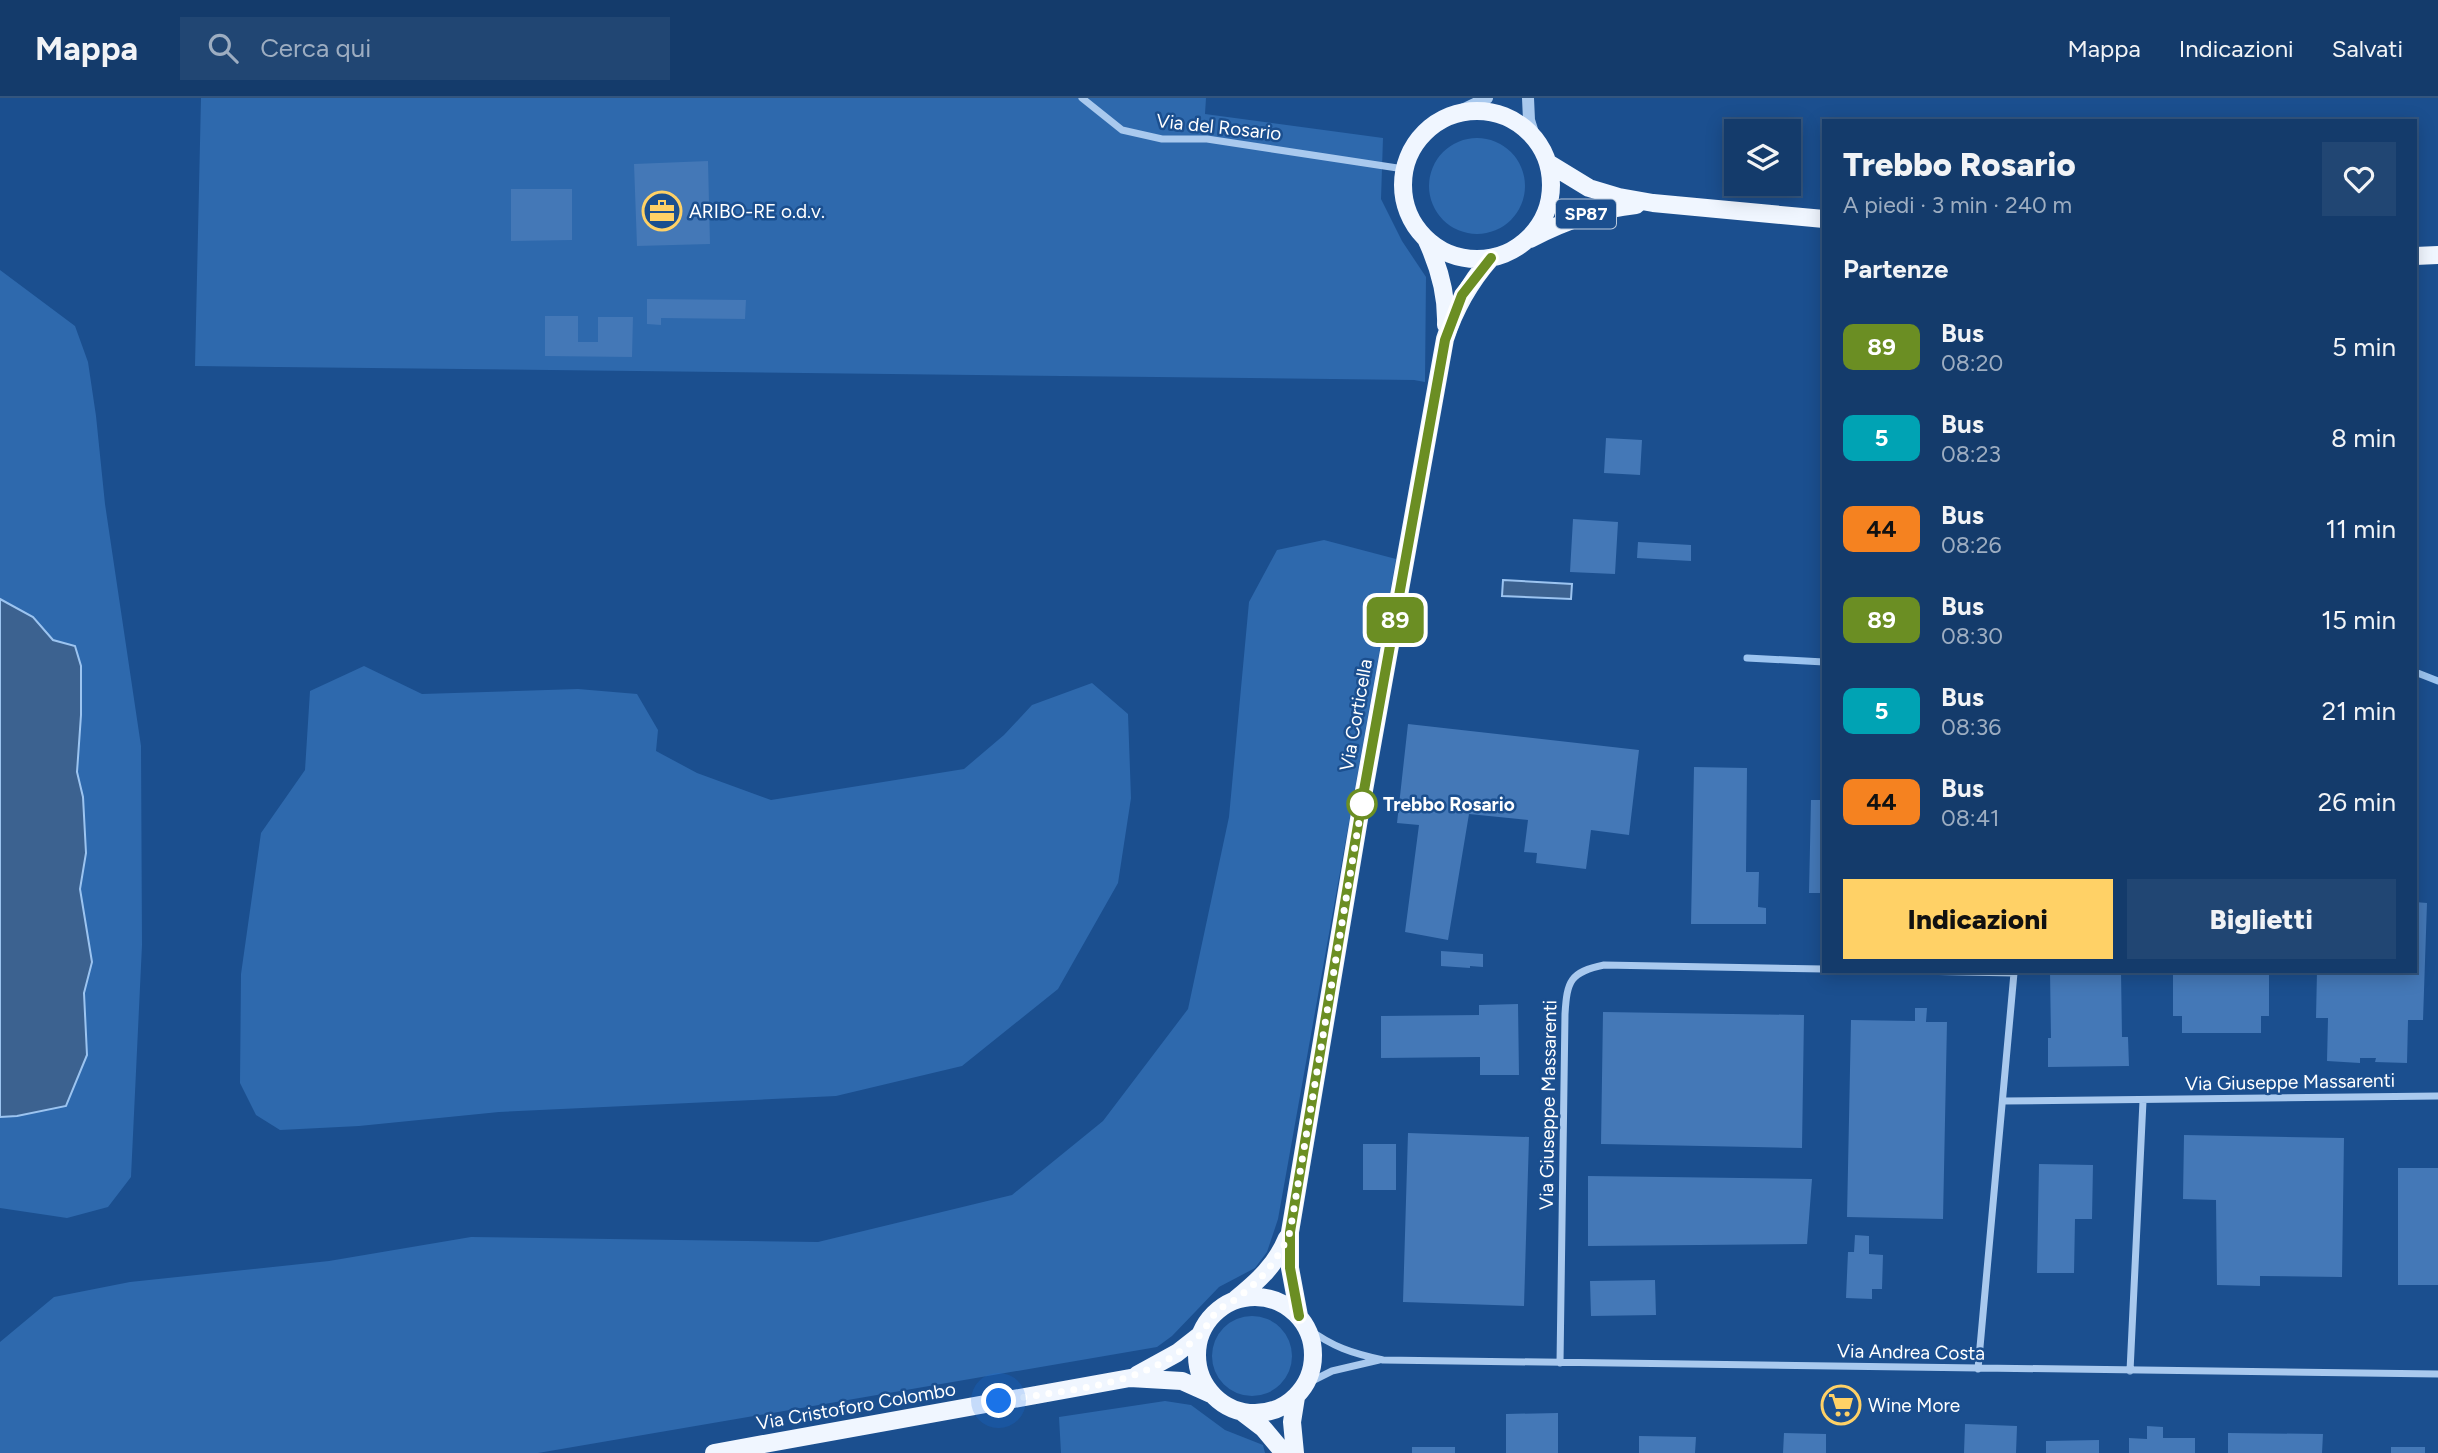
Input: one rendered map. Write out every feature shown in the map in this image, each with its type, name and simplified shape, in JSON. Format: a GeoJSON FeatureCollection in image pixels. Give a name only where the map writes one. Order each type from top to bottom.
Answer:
{"type":"FeatureCollection","features":[{"type":"Feature","properties":{"kind":"main road"},"geometry":{"type":"LineString","coordinates":[[1425,238],[1439,249],[1473,260],[1491,258],[1514,250],[1524,243],[1536,230],[1547,206],[1551,180],[1548,163],[1535,139],[1514,122],[1489,112],[1471,111],[1452,115],[1434,125],[1412,149],[1404,169],[1405,203],[1439,267],[1444,287],[1445,340]]}},
{"type":"Feature","properties":{"kind":"main road","name":"SP87"},"geometry":{"type":"LineString","coordinates":[[1548,163],[1589,188],[1619,197],[1653,203],[1822,219]]}},
{"type":"Feature","properties":{"kind":"main road","name":"SP87"},"geometry":{"type":"LineString","coordinates":[[1524,243],[1555,225],[1588,214],[1653,203]]}},
{"type":"Feature","properties":{"kind":"main road"},"geometry":{"type":"LineString","coordinates":[[2417,256],[2438,255]]}},
{"type":"Feature","properties":{"kind":"main road","name":"Via Corticella"},"geometry":{"type":"LineString","coordinates":[[1303,1322],[1290,1268],[1290,1232],[1364,793],[1445,340],[1462,295],[1491,258]]}},
{"type":"Feature","properties":{"kind":"main road"},"geometry":{"type":"LineString","coordinates":[[1283,1453],[1263,1428],[1211,1394],[1202,1381],[1197,1366],[1197,1350],[1200,1335],[1208,1320],[1269,1270],[1281,1253],[1290,1232]]}},
{"type":"Feature","properties":{"kind":"main road"},"geometry":{"type":"LineString","coordinates":[[1235,1300],[1262,1297],[1276,1300],[1288,1307],[1303,1322],[1311,1339],[1313,1362],[1292,1423],[1295,1453]]}},
{"type":"Feature","properties":{"kind":"main road","name":"Via Cristoforo Colombo"},"geometry":{"type":"LineString","coordinates":[[1130,1378],[1177,1353],[1200,1335]]}},
{"type":"Feature","properties":{"kind":"main road","name":"Via Cristoforo Colombo"},"geometry":{"type":"LineString","coordinates":[[714,1453],[1130,1378],[1182,1381],[1211,1394]]}},
{"type":"Feature","properties":{"kind":"main road"},"geometry":{"type":"LineString","coordinates":[[1242,1412],[1265,1413],[1287,1405],[1301,1391]]}},
{"type":"Feature","properties":{"kind":"street","name":"Via del Rosario"},"geometry":{"type":"LineString","coordinates":[[1082,98],[1122,130],[1162,139],[1207,139],[1404,169]]}},
{"type":"Feature","properties":{"kind":"street"},"geometry":{"type":"LineString","coordinates":[[1452,115],[1487,98]]}},
{"type":"Feature","properties":{"kind":"street"},"geometry":{"type":"LineString","coordinates":[[1528,98],[1529,120],[1535,139]]}},
{"type":"Feature","properties":{"kind":"street","name":"Via Giuseppe Massarenti"},"geometry":{"type":"LineString","coordinates":[[1560,1363],[1565,1014],[1566,991],[1573,978],[1585,969],[1604,965],[1822,969]]}},
{"type":"Feature","properties":{"kind":"street"},"geometry":{"type":"LineString","coordinates":[[1978,1369],[2014,973]]}},
{"type":"Feature","properties":{"kind":"street","name":"Via Giuseppe Massarenti"},"geometry":{"type":"LineString","coordinates":[[2003,1101],[2438,1096]]}},
{"type":"Feature","properties":{"kind":"street"},"geometry":{"type":"LineString","coordinates":[[2130,1371],[2143,1101]]}},
{"type":"Feature","properties":{"kind":"street","name":"Via Andrea Costa"},"geometry":{"type":"LineString","coordinates":[[1303,1322],[1329,1344],[1383,1360],[2438,1374]]}},
{"type":"Feature","properties":{"kind":"street","name":"Via Andrea Costa"},"geometry":{"type":"LineString","coordinates":[[1301,1391],[1332,1371],[1383,1360]]}},
{"type":"Feature","properties":{"kind":"shaded area"},"geometry":{"type":"Polygon","coordinates":[[[201,98],[1206,98],[1205,114],[1383,138],[1381,199],[1402,241],[1426,277],[1425,382],[195,366],[201,98]]]}},
{"type":"Feature","properties":{"kind":"shaded area"},"geometry":{"type":"Polygon","coordinates":[[[1477,138],[1495,141],[1511,152],[1522,168],[1525,186],[1522,204],[1511,220],[1495,231],[1477,234],[1459,231],[1443,220],[1432,204],[1429,186],[1432,168],[1443,152],[1459,141],[1477,138]]]}},
{"type":"Feature","properties":{"kind":"shaded area"},"geometry":{"type":"Polygon","coordinates":[[[0,270],[75,326],[88,362],[105,504],[141,746],[142,945],[131,1177],[108,1207],[67,1218],[0,1208],[0,1117],[17,1116],[87,1055],[84,993],[92,962],[80,889],[86,853],[83,797],[77,772],[81,666],[74,646],[53,640],[33,617],[0,599],[0,270]]]}},
{"type":"Feature","properties":{"kind":"shaded area"},"geometry":{"type":"Polygon","coordinates":[[[1324,540],[1396,559],[1278,1219],[1267,1252],[1255,1268],[1219,1287],[1172,1336],[1157,1347],[538,1453],[0,1453],[0,1342],[54,1297],[130,1282],[329,1261],[471,1237],[818,1242],[1012,1195],[1103,1121],[1188,1009],[1229,817],[1249,602],[1277,550],[1324,540]]]}},
{"type":"Feature","properties":{"kind":"shaded area"},"geometry":{"type":"Polygon","coordinates":[[[1503,580],[1572,584],[1571,599],[1502,596],[1503,580]]]}},
{"type":"Feature","properties":{"kind":"shaded area"},"geometry":{"type":"Polygon","coordinates":[[[0,599],[33,617],[53,640],[75,646],[81,666],[77,772],[83,797],[86,853],[80,889],[92,962],[84,993],[87,1055],[66,1106],[0,1117],[0,599]]]}},
{"type":"Feature","properties":{"kind":"shaded area"},"geometry":{"type":"Polygon","coordinates":[[[364,666],[422,694],[578,689],[637,694],[658,730],[656,751],[697,773],[771,800],[964,769],[1004,735],[1032,705],[1092,683],[1128,714],[1131,798],[1118,883],[1058,989],[962,1066],[836,1096],[499,1112],[359,1126],[280,1130],[256,1115],[240,1083],[241,974],[261,833],[305,770],[310,691],[364,666]]]}},
{"type":"Feature","properties":{"kind":"shaded area"},"geometry":{"type":"Polygon","coordinates":[[[1244,1316],[1260,1316],[1281,1327],[1292,1348],[1292,1364],[1281,1385],[1260,1396],[1244,1396],[1230,1390],[1218,1378],[1212,1364],[1212,1348],[1218,1334],[1230,1322],[1244,1316]]]}},
{"type":"Feature","properties":{"kind":"shaded area"},"geometry":{"type":"Polygon","coordinates":[[[1165,1401],[1191,1405],[1225,1430],[1263,1445],[1265,1453],[1061,1453],[1059,1417],[1165,1401]]]}},
{"type":"Feature","properties":{"kind":"building"},"geometry":{"type":"Polygon","coordinates":[[[708,161],[710,244],[637,246],[634,164],[708,161]]]}},
{"type":"Feature","properties":{"kind":"building"},"geometry":{"type":"Polygon","coordinates":[[[511,189],[572,189],[572,240],[511,241],[511,189]]]}},
{"type":"Feature","properties":{"kind":"building"},"geometry":{"type":"Polygon","coordinates":[[[647,299],[746,300],[745,319],[661,318],[661,325],[647,324],[647,299]]]}},
{"type":"Feature","properties":{"kind":"building"},"geometry":{"type":"Polygon","coordinates":[[[545,316],[578,316],[578,342],[598,342],[598,317],[633,317],[632,357],[545,356],[545,316]]]}},
{"type":"Feature","properties":{"kind":"building"},"geometry":{"type":"Polygon","coordinates":[[[1606,438],[1642,440],[1640,475],[1604,473],[1606,438]]]}},
{"type":"Feature","properties":{"kind":"building"},"geometry":{"type":"Polygon","coordinates":[[[1573,519],[1618,522],[1615,574],[1570,572],[1573,519]]]}},
{"type":"Feature","properties":{"kind":"building"},"geometry":{"type":"Polygon","coordinates":[[[1638,542],[1691,545],[1691,561],[1637,558],[1638,542]]]}},
{"type":"Feature","properties":{"kind":"building"},"geometry":{"type":"Polygon","coordinates":[[[1408,724],[1639,750],[1629,835],[1591,830],[1586,869],[1536,863],[1537,853],[1524,852],[1528,820],[1469,814],[1448,940],[1405,932],[1419,825],[1397,823],[1408,724]]]}},
{"type":"Feature","properties":{"kind":"building"},"geometry":{"type":"Polygon","coordinates":[[[1694,767],[1747,768],[1746,872],[1759,872],[1758,907],[1766,908],[1766,924],[1691,924],[1694,767]]]}},
{"type":"Feature","properties":{"kind":"building"},"geometry":{"type":"Polygon","coordinates":[[[1811,800],[1822,800],[1822,893],[1809,893],[1811,800]]]}},
{"type":"Feature","properties":{"kind":"building"},"geometry":{"type":"Polygon","coordinates":[[[2417,902],[2427,903],[2423,1020],[2408,1020],[2407,1063],[2375,1062],[2376,1058],[2360,1058],[2360,1063],[2327,1061],[2328,1018],[2316,1018],[2317,973],[2417,973],[2417,902]]]}},
{"type":"Feature","properties":{"kind":"building"},"geometry":{"type":"Polygon","coordinates":[[[1441,951],[1483,954],[1483,967],[1441,966],[1441,951]]]}},
{"type":"Feature","properties":{"kind":"building"},"geometry":{"type":"Polygon","coordinates":[[[2050,973],[2121,973],[2122,1037],[2128,1037],[2129,1066],[2048,1067],[2048,1038],[2051,1038],[2050,973]]]}},
{"type":"Feature","properties":{"kind":"building"},"geometry":{"type":"Polygon","coordinates":[[[2173,973],[2269,973],[2269,1016],[2261,1016],[2261,1033],[2182,1033],[2182,1016],[2173,1016],[2173,973]]]}},
{"type":"Feature","properties":{"kind":"building"},"geometry":{"type":"Polygon","coordinates":[[[1518,1004],[1519,1075],[1480,1075],[1480,1057],[1381,1058],[1381,1016],[1479,1015],[1479,1005],[1518,1004]]]}},
{"type":"Feature","properties":{"kind":"building"},"geometry":{"type":"Polygon","coordinates":[[[1915,1008],[1927,1008],[1926,1022],[1947,1022],[1943,1219],[1847,1217],[1851,1020],[1915,1021],[1915,1008]]]}},
{"type":"Feature","properties":{"kind":"building"},"geometry":{"type":"Polygon","coordinates":[[[1603,1012],[1804,1015],[1802,1148],[1601,1144],[1603,1012]]]}},
{"type":"Feature","properties":{"kind":"building"},"geometry":{"type":"Polygon","coordinates":[[[1408,1133],[1529,1137],[1524,1306],[1403,1302],[1408,1133]]]}},
{"type":"Feature","properties":{"kind":"building"},"geometry":{"type":"Polygon","coordinates":[[[2184,1135],[2344,1138],[2342,1277],[2260,1276],[2260,1286],[2217,1285],[2216,1200],[2183,1199],[2184,1135]]]}},
{"type":"Feature","properties":{"kind":"building"},"geometry":{"type":"Polygon","coordinates":[[[1363,1144],[1396,1144],[1396,1190],[1363,1190],[1363,1144]]]}},
{"type":"Feature","properties":{"kind":"building"},"geometry":{"type":"Polygon","coordinates":[[[2039,1164],[2093,1165],[2092,1219],[2075,1219],[2074,1273],[2037,1273],[2039,1164]]]}},
{"type":"Feature","properties":{"kind":"building"},"geometry":{"type":"Polygon","coordinates":[[[2398,1168],[2438,1168],[2438,1285],[2398,1285],[2398,1168]]]}},
{"type":"Feature","properties":{"kind":"building"},"geometry":{"type":"Polygon","coordinates":[[[1588,1176],[1812,1179],[1807,1244],[1588,1246],[1588,1176]]]}},
{"type":"Feature","properties":{"kind":"building"},"geometry":{"type":"Polygon","coordinates":[[[1855,1235],[1869,1236],[1869,1254],[1883,1255],[1882,1289],[1872,1289],[1872,1299],[1846,1298],[1848,1252],[1854,1252],[1855,1235]]]}},
{"type":"Feature","properties":{"kind":"building"},"geometry":{"type":"Polygon","coordinates":[[[1655,1280],[1656,1315],[1591,1316],[1590,1281],[1655,1280]]]}},
{"type":"Feature","properties":{"kind":"building"},"geometry":{"type":"Polygon","coordinates":[[[1558,1413],[1558,1453],[1506,1453],[1506,1414],[1558,1413]]]}},
{"type":"Feature","properties":{"kind":"building"},"geometry":{"type":"Polygon","coordinates":[[[1965,1424],[2017,1426],[2016,1453],[1964,1453],[1965,1424]]]}},
{"type":"Feature","properties":{"kind":"building"},"geometry":{"type":"Polygon","coordinates":[[[2147,1426],[2163,1427],[2163,1438],[2195,1438],[2195,1453],[2129,1453],[2129,1438],[2147,1439],[2147,1426]]]}},
{"type":"Feature","properties":{"kind":"building"},"geometry":{"type":"Polygon","coordinates":[[[1784,1433],[1826,1434],[1826,1453],[1783,1453],[1784,1433]]]}},
{"type":"Feature","properties":{"kind":"building"},"geometry":{"type":"Polygon","coordinates":[[[2228,1433],[2323,1434],[2322,1453],[2228,1453],[2228,1433]]]}},
{"type":"Feature","properties":{"kind":"building"},"geometry":{"type":"Polygon","coordinates":[[[1639,1436],[1696,1437],[1695,1453],[1639,1453],[1639,1436]]]}},
{"type":"Feature","properties":{"kind":"building"},"geometry":{"type":"Polygon","coordinates":[[[2099,1440],[2099,1453],[2046,1453],[2046,1441],[2099,1440]]]}},
{"type":"Feature","properties":{"kind":"building"},"geometry":{"type":"Polygon","coordinates":[[[1412,1447],[1455,1447],[1455,1453],[1412,1453],[1412,1447]]]}},
{"type":"Feature","properties":{"kind":"building"},"geometry":{"type":"Polygon","coordinates":[[[2391,1447],[2425,1447],[2425,1453],[2391,1453],[2391,1447]]]}},
{"type":"Feature","properties":{"kind":"waterway"},"geometry":{"type":"LineString","coordinates":[[1747,658],[1822,662]]}},
{"type":"Feature","properties":{"kind":"waterway"},"geometry":{"type":"LineString","coordinates":[[2417,673],[2438,681]]}},
{"type":"Feature","properties":{"kind":"bus line","name":"89"},"geometry":{"type":"LineString","coordinates":[[1299,1316],[1290,1268],[1290,1232],[1361,807],[1445,340],[1462,295],[1491,258]]}},
{"type":"Feature","properties":{"kind":"place","name":"ARIBO-RE o.d.v."},"geometry":{"type":"Point","coordinates":[662,211]}},
{"type":"Feature","properties":{"kind":"place","name":"Trebbo Rosario"},"geometry":{"type":"Point","coordinates":[1362,804]}},
{"type":"Feature","properties":{"kind":"place","name":"Wine More"},"geometry":{"type":"Point","coordinates":[1841,1405]}},
{"type":"Feature","properties":{"kind":"route"},"geometry":{"type":"LineString","coordinates":[[999,1401],[1130,1378],[1157,1365],[1200,1335],[1208,1320],[1258,1281],[1281,1253],[1290,1232],[1362,804]]}}]}
